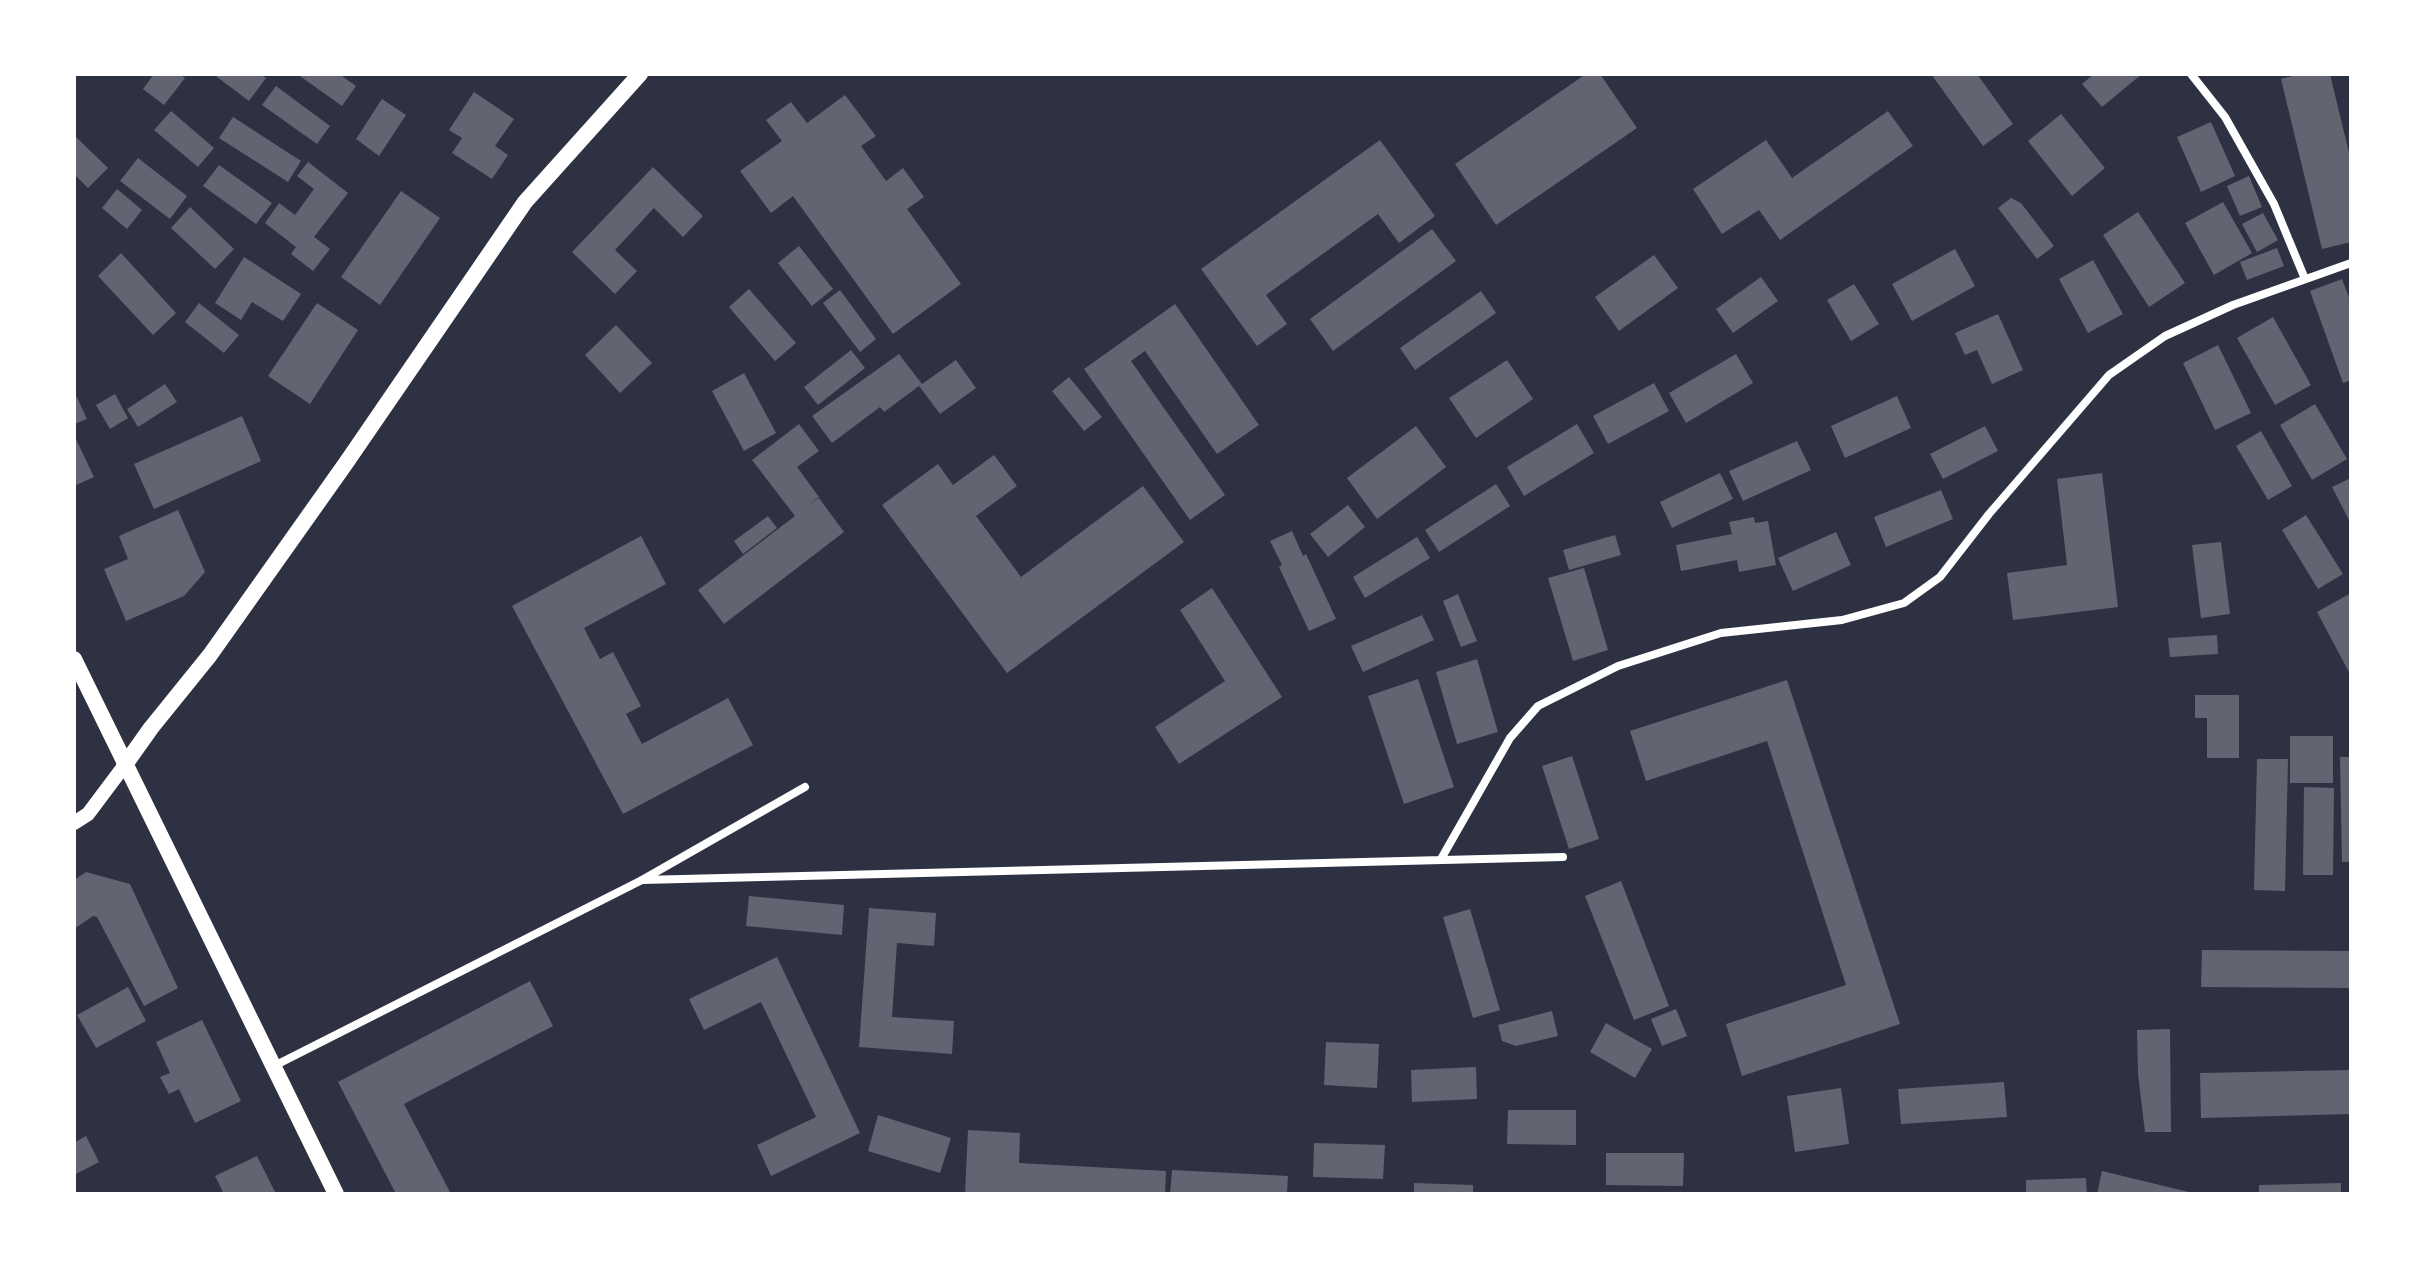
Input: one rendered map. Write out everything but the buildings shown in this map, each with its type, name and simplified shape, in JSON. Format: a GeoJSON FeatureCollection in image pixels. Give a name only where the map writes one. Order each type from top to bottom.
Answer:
{"type":"FeatureCollection","features":[{"type":"Feature","properties":{"kind":"main road"},"geometry":{"type":"LineString","coordinates":[[124,766],[255,591],[525,202],[640,74]]}},
{"type":"Feature","properties":{"kind":"main road"},"geometry":{"type":"LineString","coordinates":[[74,659],[336,1194]]}},
{"type":"Feature","properties":{"kind":"street"},"geometry":{"type":"LineString","coordinates":[[2191,74],[2225,117],[2274,204],[2305,279]]}},
{"type":"Feature","properties":{"kind":"street"},"geometry":{"type":"LineString","coordinates":[[1441,859],[1510,738],[1538,706],[1618,666],[1721,633],[1842,620],[1904,603],[1940,577],[1989,514],[2109,375],[2165,336],[2233,305],[2351,263]]}},
{"type":"Feature","properties":{"kind":"street"},"geometry":{"type":"LineString","coordinates":[[74,823],[88,814],[124,766]]}},
{"type":"Feature","properties":{"kind":"street"},"geometry":{"type":"LineString","coordinates":[[272,1067],[642,880],[805,787]]}},
{"type":"Feature","properties":{"kind":"street"},"geometry":{"type":"LineString","coordinates":[[642,880],[1563,857]]}}]}
